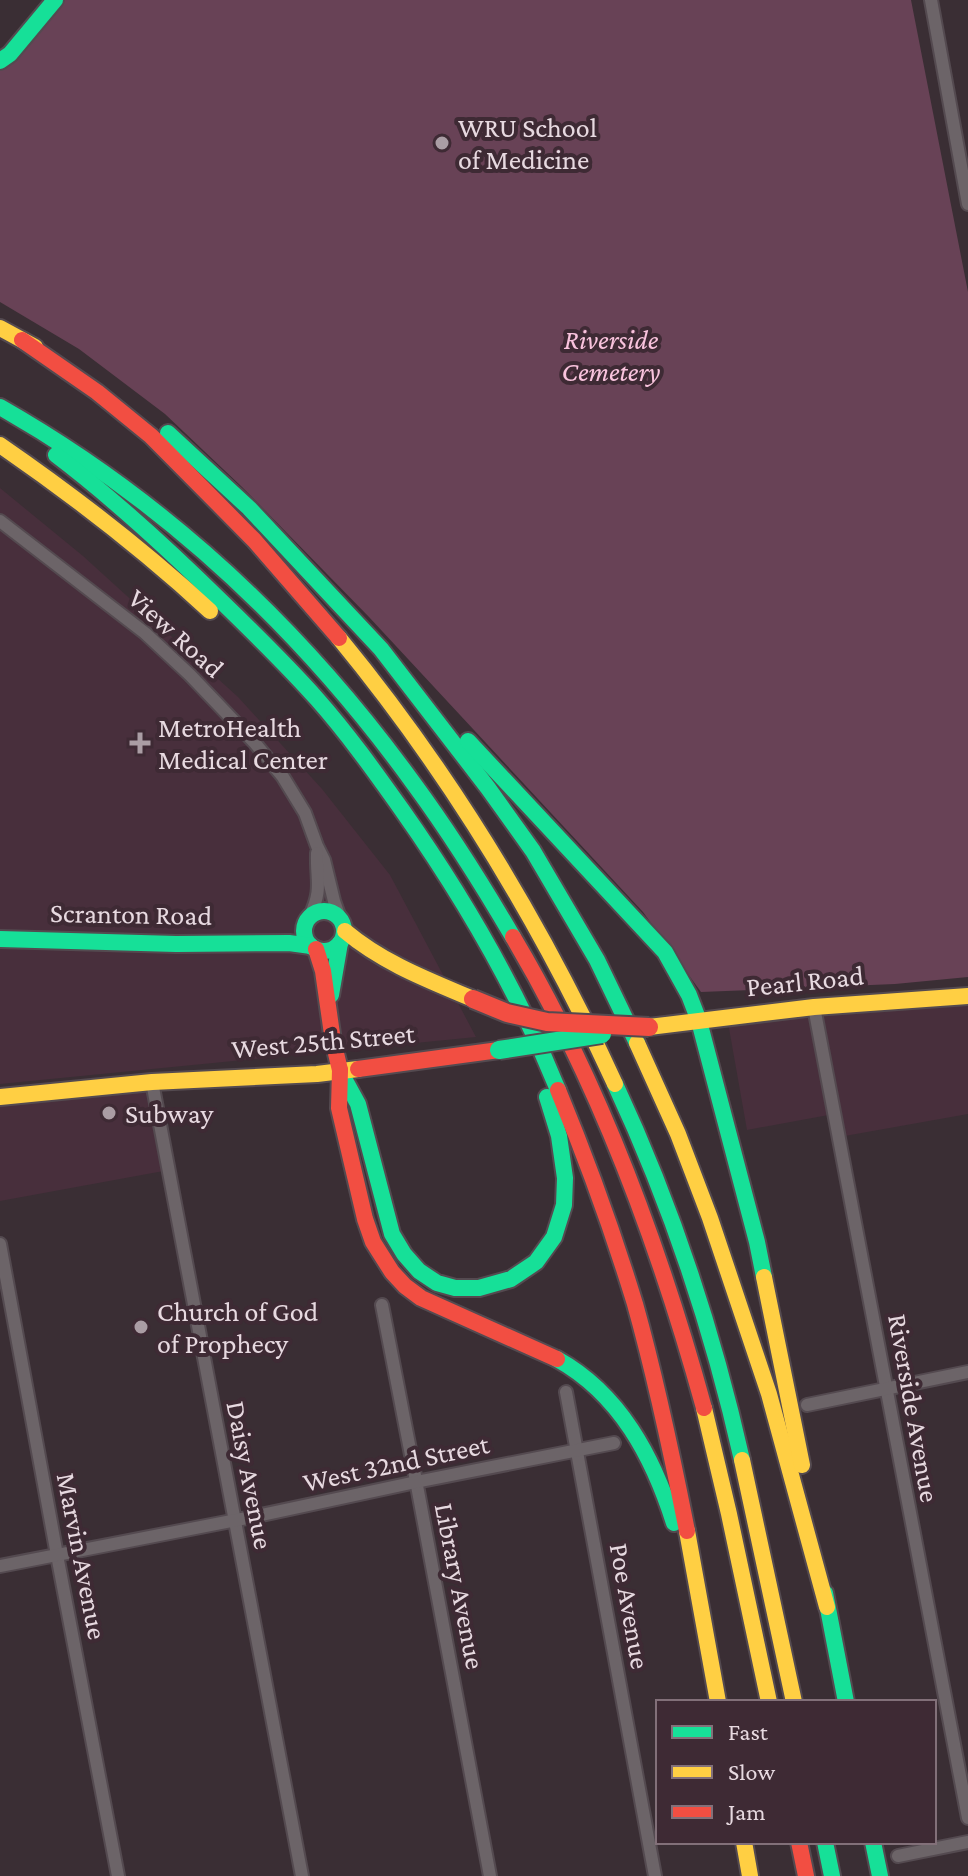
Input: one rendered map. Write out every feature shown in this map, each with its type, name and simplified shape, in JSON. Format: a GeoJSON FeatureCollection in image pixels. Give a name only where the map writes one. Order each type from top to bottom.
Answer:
{"type":"FeatureCollection","features":[{"type":"Feature","properties":{"kind":"main road"},"geometry":{"type":"LineString","coordinates":[[0,71],[5,57],[55,0]]}},
{"type":"Feature","properties":{"kind":"main road"},"geometry":{"type":"LineString","coordinates":[[0,328],[90,378],[154,420],[249,508],[665,952],[691,997],[699,1021],[757,1242],[846,1700]]}},
{"type":"Feature","properties":{"kind":"main road"},"geometry":{"type":"LineString","coordinates":[[22,340],[124,413],[269,554],[353,652],[419,739],[524,900],[570,984],[609,1066],[647,1154],[685,1259],[735,1428],[794,1700]]}},
{"type":"Feature","properties":{"kind":"main road"},"geometry":{"type":"LineString","coordinates":[[0,407],[64,443],[137,494],[252,594],[311,656],[396,756],[491,896],[544,993],[591,1089],[661,1266],[710,1435],[769,1700]]}},
{"type":"Feature","properties":{"kind":"main road"},"geometry":{"type":"LineString","coordinates":[[0,414],[112,499],[280,659],[349,738],[413,828],[513,990],[555,1080],[597,1191],[635,1306],[671,1445],[718,1700]]}},
{"type":"Feature","properties":{"kind":"main road"},"geometry":{"type":"LineString","coordinates":[[0,445],[125,536],[205,605],[325,725],[413,828]]}},
{"type":"Feature","properties":{"kind":"main road"},"geometry":{"type":"LineString","coordinates":[[381,649],[533,851],[620,1005],[678,1134],[725,1261],[769,1394],[827,1607]]}},
{"type":"Feature","properties":{"kind":"main road"},"geometry":{"type":"LineString","coordinates":[[329,1005],[342,931],[335,913],[322,910],[308,918],[304,934],[323,971],[340,1070],[358,1104],[392,1234],[414,1267],[433,1281],[452,1288],[471,1289],[514,1279],[546,1251],[558,1230],[565,1204],[563,1158],[552,1112],[520,1022],[468,913]]}},
{"type":"Feature","properties":{"kind":"main road","name":"Scranton Road"},"geometry":{"type":"LineString","coordinates":[[261,943],[287,933],[308,918]]}},
{"type":"Feature","properties":{"kind":"main road"},"geometry":{"type":"LineString","coordinates":[[313,948],[329,950],[342,931]]}},
{"type":"Feature","properties":{"kind":"main road"},"geometry":{"type":"LineString","coordinates":[[342,931],[406,971],[507,1013],[547,1022],[658,1026]]}},
{"type":"Feature","properties":{"kind":"main road","name":"Scranton Road"},"geometry":{"type":"LineString","coordinates":[[0,939],[176,944],[289,943],[313,948]]}},
{"type":"Feature","properties":{"kind":"main road","name":"Pearl Road"},"geometry":{"type":"LineString","coordinates":[[658,1026],[814,1007],[968,996]]}},
{"type":"Feature","properties":{"kind":"main road","name":"West 25th Street"},"geometry":{"type":"LineString","coordinates":[[0,1097],[152,1082],[314,1074],[658,1026]]}},
{"type":"Feature","properties":{"kind":"main road"},"geometry":{"type":"LineString","coordinates":[[340,1070],[339,1108],[365,1219],[373,1242],[392,1272],[421,1298],[567,1365],[604,1395],[640,1440],[654,1467],[673,1520],[718,1700]]}},
{"type":"Feature","properties":{"kind":"main road"},"geometry":{"type":"LineString","coordinates":[[744,1844],[750,1876]]}},
{"type":"Feature","properties":{"kind":"main road"},"geometry":{"type":"LineString","coordinates":[[799,1844],[806,1876]]}},
{"type":"Feature","properties":{"kind":"main road"},"geometry":{"type":"LineString","coordinates":[[825,1844],[832,1876]]}},
{"type":"Feature","properties":{"kind":"main road"},"geometry":{"type":"LineString","coordinates":[[873,1844],[880,1876]]}},
{"type":"Feature","properties":{"kind":"street"},"geometry":{"type":"LineString","coordinates":[[931,0],[968,204]]}},
{"type":"Feature","properties":{"kind":"street","name":"View Road"},"geometry":{"type":"LineString","coordinates":[[0,521],[145,633],[230,716],[283,777],[311,824],[324,860],[342,931]]}},
{"type":"Feature","properties":{"kind":"street","name":"View Road"},"geometry":{"type":"LineString","coordinates":[[308,918],[318,899],[317,846]]}},
{"type":"Feature","properties":{"kind":"street","name":"Riverside Avenue"},"geometry":{"type":"LineString","coordinates":[[814,1007],[968,1818]]}},
{"type":"Feature","properties":{"kind":"street","name":"Daisy Avenue"},"geometry":{"type":"LineString","coordinates":[[152,1082],[302,1876]]}},
{"type":"Feature","properties":{"kind":"street","name":"Marvin Avenue"},"geometry":{"type":"LineString","coordinates":[[0,1244],[118,1876]]}},
{"type":"Feature","properties":{"kind":"street","name":"Library Avenue"},"geometry":{"type":"LineString","coordinates":[[382,1305],[490,1876]]}},
{"type":"Feature","properties":{"kind":"street"},"geometry":{"type":"LineString","coordinates":[[807,1405],[968,1372]]}},
{"type":"Feature","properties":{"kind":"street","name":"Poe Avenue"},"geometry":{"type":"LineString","coordinates":[[566,1392],[655,1876]]}},
{"type":"Feature","properties":{"kind":"street","name":"West 32nd Street"},"geometry":{"type":"LineString","coordinates":[[0,1566],[614,1443]]}},
{"type":"Feature","properties":{"kind":"street"},"geometry":{"type":"LineString","coordinates":[[898,1856],[968,1842]]}},
{"type":"Feature","properties":{"kind":"shaded area","name":"MetroHealth Medical Center"},"geometry":{"type":"Polygon","coordinates":[[[0,488],[83,556],[238,697],[322,789],[390,875],[476,1037],[0,1084],[0,488]]]}},
{"type":"Feature","properties":{"kind":"shaded area"},"geometry":{"type":"Polygon","coordinates":[[[968,996],[968,1114],[839,1137],[834,1114],[747,1130],[727,1017],[968,996]]]}},
{"type":"Feature","properties":{"kind":"shaded area"},"geometry":{"type":"Polygon","coordinates":[[[152,1082],[169,1170],[0,1201],[0,1097],[152,1082]]]}},
{"type":"Feature","properties":{"kind":"green space","name":"Riverside Cemetery"},"geometry":{"type":"Polygon","coordinates":[[[55,0],[911,0],[968,292],[968,977],[895,984],[701,992],[643,912],[369,617],[242,487],[165,414],[79,349],[0,302],[0,67],[55,0]]]}},
{"type":"Feature","properties":{"kind":"traffic: fast"},"geometry":{"type":"LineString","coordinates":[[0,61],[10,54],[55,0]]}},
{"type":"Feature","properties":{"kind":"traffic: fast"},"geometry":{"type":"LineString","coordinates":[[0,407],[61,444],[175,527],[278,622],[326,673],[414,784],[513,937]]}},
{"type":"Feature","properties":{"kind":"traffic: fast"},"geometry":{"type":"LineString","coordinates":[[168,433],[249,508],[381,649],[488,788],[533,851],[597,960],[637,1043]]}},
{"type":"Feature","properties":{"kind":"traffic: fast"},"geometry":{"type":"LineString","coordinates":[[56,455],[180,562],[281,661],[340,726],[402,810],[468,911],[507,981],[558,1090]]}},
{"type":"Feature","properties":{"kind":"traffic: fast"},"geometry":{"type":"LineString","coordinates":[[468,741],[665,952],[689,995],[699,1021],[764,1277]]}},
{"type":"Feature","properties":{"kind":"traffic: fast"},"geometry":{"type":"LineString","coordinates":[[324,911],[338,917],[344,931],[338,945],[324,951],[310,945],[304,931],[310,917],[324,911]]}},
{"type":"Feature","properties":{"kind":"traffic: fast"},"geometry":{"type":"LineString","coordinates":[[0,939],[176,944],[289,943],[311,946]]}},
{"type":"Feature","properties":{"kind":"traffic: fast"},"geometry":{"type":"LineString","coordinates":[[331,995],[340,943]]}},
{"type":"Feature","properties":{"kind":"traffic: fast"},"geometry":{"type":"LineString","coordinates":[[499,1050],[602,1034]]}},
{"type":"Feature","properties":{"kind":"traffic: fast"},"geometry":{"type":"LineString","coordinates":[[340,1071],[358,1104],[392,1234],[419,1271],[437,1283],[455,1288],[479,1288],[511,1279],[536,1262],[554,1237],[564,1205],[565,1178],[559,1136],[547,1097]]}},
{"type":"Feature","properties":{"kind":"traffic: fast"},"geometry":{"type":"LineString","coordinates":[[615,1084],[654,1175],[689,1269],[718,1364],[742,1460]]}},
{"type":"Feature","properties":{"kind":"traffic: fast"},"geometry":{"type":"LineString","coordinates":[[557,1359],[599,1390],[631,1429],[656,1474],[674,1523]]}},
{"type":"Feature","properties":{"kind":"traffic: fast"},"geometry":{"type":"LineString","coordinates":[[825,1593],[846,1700]]}},
{"type":"Feature","properties":{"kind":"traffic: fast"},"geometry":{"type":"LineString","coordinates":[[825,1844],[832,1876]]}},
{"type":"Feature","properties":{"kind":"traffic: fast"},"geometry":{"type":"LineString","coordinates":[[873,1844],[880,1876]]}},
{"type":"Feature","properties":{"kind":"traffic: slow"},"geometry":{"type":"LineString","coordinates":[[0,328],[35,347]]}},
{"type":"Feature","properties":{"kind":"traffic: slow"},"geometry":{"type":"LineString","coordinates":[[0,445],[108,524],[210,611]]}},
{"type":"Feature","properties":{"kind":"traffic: slow"},"geometry":{"type":"LineString","coordinates":[[339,638],[419,742],[491,852],[525,908],[615,1084]]}},
{"type":"Feature","properties":{"kind":"traffic: slow"},"geometry":{"type":"LineString","coordinates":[[345,931],[390,962],[473,999]]}},
{"type":"Feature","properties":{"kind":"traffic: slow"},"geometry":{"type":"LineString","coordinates":[[649,1027],[814,1007],[968,996]]}},
{"type":"Feature","properties":{"kind":"traffic: slow"},"geometry":{"type":"LineString","coordinates":[[637,1043],[678,1134],[710,1218],[769,1394],[827,1607]]}},
{"type":"Feature","properties":{"kind":"traffic: slow"},"geometry":{"type":"LineString","coordinates":[[0,1097],[152,1082],[317,1074],[358,1069]]}},
{"type":"Feature","properties":{"kind":"traffic: slow"},"geometry":{"type":"LineString","coordinates":[[764,1277],[802,1465]]}},
{"type":"Feature","properties":{"kind":"traffic: slow"},"geometry":{"type":"LineString","coordinates":[[704,1408],[769,1700]]}},
{"type":"Feature","properties":{"kind":"traffic: slow"},"geometry":{"type":"LineString","coordinates":[[742,1460],[794,1700]]}},
{"type":"Feature","properties":{"kind":"traffic: slow"},"geometry":{"type":"LineString","coordinates":[[687,1531],[718,1700]]}},
{"type":"Feature","properties":{"kind":"traffic: slow"},"geometry":{"type":"LineString","coordinates":[[744,1844],[750,1876]]}},
{"type":"Feature","properties":{"kind":"traffic: jam"},"geometry":{"type":"LineString","coordinates":[[22,340],[97,392],[151,436],[254,540],[339,638]]}},
{"type":"Feature","properties":{"kind":"traffic: jam"},"geometry":{"type":"LineString","coordinates":[[513,937],[573,1048],[624,1166],[668,1287],[704,1408]]}},
{"type":"Feature","properties":{"kind":"traffic: jam"},"geometry":{"type":"LineString","coordinates":[[316,949],[323,971],[340,1070]]}},
{"type":"Feature","properties":{"kind":"traffic: jam"},"geometry":{"type":"LineString","coordinates":[[473,999],[507,1013],[547,1022],[649,1027]]}},
{"type":"Feature","properties":{"kind":"traffic: jam"},"geometry":{"type":"LineString","coordinates":[[358,1069],[499,1050]]}},
{"type":"Feature","properties":{"kind":"traffic: jam"},"geometry":{"type":"LineString","coordinates":[[340,1070],[339,1108],[365,1219],[373,1242],[392,1272],[421,1298],[557,1359]]}},
{"type":"Feature","properties":{"kind":"traffic: jam"},"geometry":{"type":"LineString","coordinates":[[558,1090],[599,1196],[635,1304],[687,1531]]}},
{"type":"Feature","properties":{"kind":"traffic: jam"},"geometry":{"type":"LineString","coordinates":[[799,1844],[806,1876]]}},
{"type":"Feature","properties":{"kind":"place","name":"WRU School of Medicine"},"geometry":{"type":"Point","coordinates":[442,143]}},
{"type":"Feature","properties":{"kind":"place","name":"MetroHealth Medical Center"},"geometry":{"type":"Point","coordinates":[140,743]}},
{"type":"Feature","properties":{"kind":"place","name":"Subway"},"geometry":{"type":"Point","coordinates":[109,1113]}},
{"type":"Feature","properties":{"kind":"place","name":"Church of God of Prophecy"},"geometry":{"type":"Point","coordinates":[141,1327]}}]}
